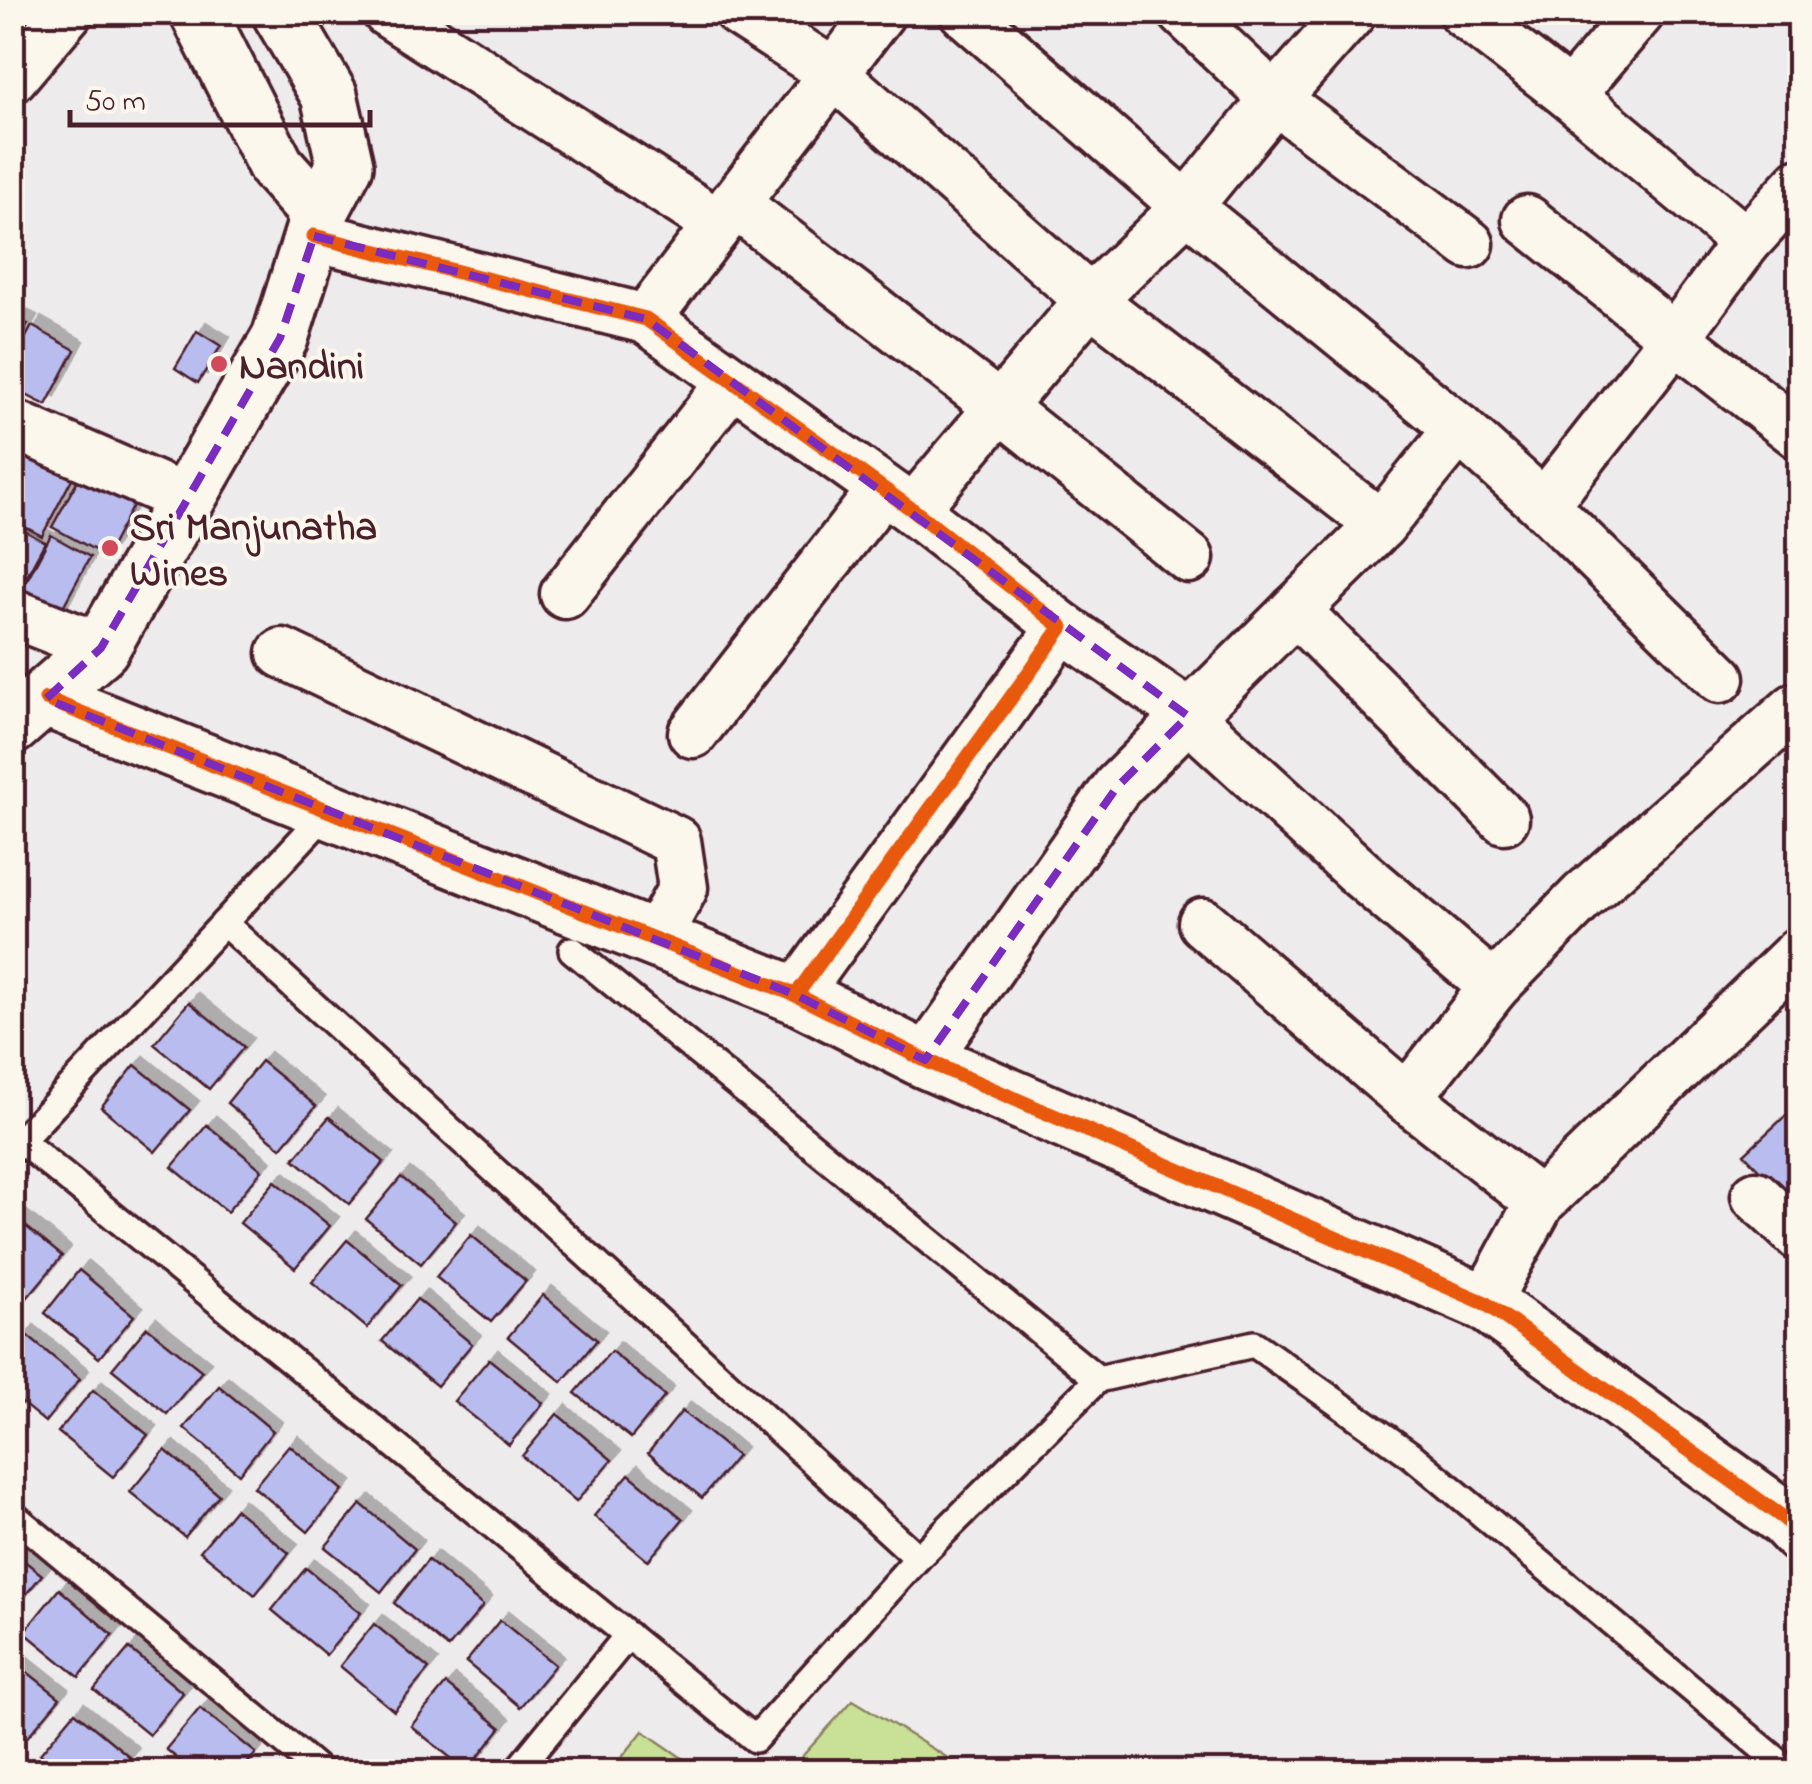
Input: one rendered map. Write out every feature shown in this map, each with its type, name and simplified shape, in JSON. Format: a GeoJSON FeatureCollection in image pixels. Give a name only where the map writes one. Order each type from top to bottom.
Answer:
{"type":"FeatureCollection","features":[{"type":"Feature","properties":{"kind":"street"},"geometry":{"type":"LineString","coordinates":[[17,64],[68,12]]}},
{"type":"Feature","properties":{"kind":"street"},"geometry":{"type":"LineString","coordinates":[[198,12],[276,166],[317,225],[646,319],[1188,716],[1361,874],[1494,987]]}},
{"type":"Feature","properties":{"kind":"street"},"geometry":{"type":"LineString","coordinates":[[280,12],[329,95],[344,165],[317,225],[280,338],[187,500],[101,648],[29,712],[796,995],[925,1060],[1486,1303],[1794,1520]]}},
{"type":"Feature","properties":{"kind":"street"},"geometry":{"type":"LineString","coordinates":[[387,12],[726,213],[1001,408],[1189,558]]}},
{"type":"Feature","properties":{"kind":"street"},"geometry":{"type":"LineString","coordinates":[[740,12],[833,73],[1090,300],[1382,524]]}},
{"type":"Feature","properties":{"kind":"street"},"geometry":{"type":"LineString","coordinates":[[646,319],[880,12]]}},
{"type":"Feature","properties":{"kind":"street"},"geometry":{"type":"LineString","coordinates":[[964,12],[1187,207],[1459,429],[1544,505],[1720,678]]}},
{"type":"Feature","properties":{"kind":"street"},"geometry":{"type":"LineString","coordinates":[[1182,12],[1275,99],[1469,244]]}},
{"type":"Feature","properties":{"kind":"street"},"geometry":{"type":"LineString","coordinates":[[692,732],[898,500],[1001,408],[1090,300],[1187,207],[1352,12]]}},
{"type":"Feature","properties":{"kind":"street"},"geometry":{"type":"LineString","coordinates":[[1463,12],[1570,95],[1746,242]]}},
{"type":"Feature","properties":{"kind":"street"},"geometry":{"type":"LineString","coordinates":[[1570,95],[1640,12]]}},
{"type":"Feature","properties":{"kind":"street"},"geometry":{"type":"LineString","coordinates":[[1544,505],[1746,242],[1800,183]]}},
{"type":"Feature","properties":{"kind":"street"},"geometry":{"type":"LineString","coordinates":[[1528,220],[1800,435]]}},
{"type":"Feature","properties":{"kind":"street"},"geometry":{"type":"LineString","coordinates":[[564,594],[732,382]]}},
{"type":"Feature","properties":{"kind":"street"},"geometry":{"type":"LineString","coordinates":[[12,424],[187,500]]}},
{"type":"Feature","properties":{"kind":"street"},"geometry":{"type":"LineString","coordinates":[[925,1060],[1116,787],[1382,524],[1459,429]]}},
{"type":"Feature","properties":{"kind":"street"},"geometry":{"type":"LineString","coordinates":[[1295,610],[1504,819]]}},
{"type":"Feature","properties":{"kind":"street"},"geometry":{"type":"LineString","coordinates":[[12,614],[101,648]]}},
{"type":"Feature","properties":{"kind":"street"},"geometry":{"type":"LineString","coordinates":[[796,995],[1062,627]]}},
{"type":"Feature","properties":{"kind":"street"},"geometry":{"type":"LineString","coordinates":[[282,653],[676,841],[683,888],[654,940]]}},
{"type":"Feature","properties":{"kind":"street"},"geometry":{"type":"LineString","coordinates":[[1407,1098],[1494,987],[1584,896],[1795,708]]}},
{"type":"Feature","properties":{"kind":"street"},"geometry":{"type":"LineString","coordinates":[[1203,923],[1407,1098],[1540,1202]]}},
{"type":"Feature","properties":{"kind":"street"},"geometry":{"type":"LineString","coordinates":[[1486,1303],[1540,1202],[1796,960]]}},
{"type":"Feature","properties":{"kind":"street"},"geometry":{"type":"LineString","coordinates":[[1756,1196],[1800,1237]]}},
{"type":"Feature","properties":{"kind":"lane"},"geometry":{"type":"LineString","coordinates":[[318,821],[16,1145],[755,1739],[918,1558],[1098,1379],[1254,1344],[1411,1455],[1791,1772]]}},
{"type":"Feature","properties":{"kind":"lane"},"geometry":{"type":"LineString","coordinates":[[224,923],[918,1558]]}},
{"type":"Feature","properties":{"kind":"lane"},"geometry":{"type":"LineString","coordinates":[[572,950],[1098,1379]]}},
{"type":"Feature","properties":{"kind":"lane"},"geometry":{"type":"LineString","coordinates":[[12,1514],[321,1772]]}},
{"type":"Feature","properties":{"kind":"lane"},"geometry":{"type":"LineString","coordinates":[[516,1772],[628,1635]]}},
{"type":"Feature","properties":{"kind":"highlighted area"},"geometry":{"type":"Polygon","coordinates":[[[314,236],[646,319],[1188,716],[1117,787],[925,1060],[796,995],[46,699],[101,648],[187,500],[280,338],[314,236]]]}},
{"type":"Feature","properties":{"kind":"green space"},"geometry":{"type":"Polygon","coordinates":[[[853,1700],[969,1771],[789,1771],[853,1700]]]}},
{"type":"Feature","properties":{"kind":"green space"},"geometry":{"type":"Polygon","coordinates":[[[643,1731],[701,1771],[611,1771],[643,1731]]]}},
{"type":"Feature","properties":{"kind":"building"},"geometry":{"type":"Polygon","coordinates":[[[12,316],[28,324],[12,354],[12,316]]]}},
{"type":"Feature","properties":{"kind":"building"},"geometry":{"type":"Polygon","coordinates":[[[32,326],[75,350],[46,405],[12,388],[12,363],[32,326]]]}},
{"type":"Feature","properties":{"kind":"building"},"geometry":{"type":"Polygon","coordinates":[[[197,331],[221,346],[198,383],[175,368],[197,331]]]}},
{"type":"Feature","properties":{"kind":"building"},"geometry":{"type":"Polygon","coordinates":[[[12,434],[77,469],[42,536],[12,520],[12,434]]]}},
{"type":"Feature","properties":{"kind":"building"},"geometry":{"type":"Polygon","coordinates":[[[86,465],[139,494],[106,556],[52,527],[86,465]]]}},
{"type":"Feature","properties":{"kind":"building"},"geometry":{"type":"Polygon","coordinates":[[[12,524],[45,542],[13,601],[12,601],[12,524]]]}},
{"type":"Feature","properties":{"kind":"building"},"geometry":{"type":"Polygon","coordinates":[[[51,535],[90,557],[59,614],[20,593],[51,535]]]}},
{"type":"Feature","properties":{"kind":"building"},"geometry":{"type":"Polygon","coordinates":[[[189,1002],[244,1047],[209,1089],[154,1044],[189,1002]]]}},
{"type":"Feature","properties":{"kind":"building"},"geometry":{"type":"Polygon","coordinates":[[[261,1061],[316,1106],[281,1148],[227,1103],[261,1061]]]}},
{"type":"Feature","properties":{"kind":"building"},"geometry":{"type":"Polygon","coordinates":[[[135,1065],[190,1110],[155,1152],[101,1107],[135,1065]]]}},
{"type":"Feature","properties":{"kind":"building"},"geometry":{"type":"Polygon","coordinates":[[[1792,1110],[1800,1117],[1800,1199],[1793,1205],[1744,1154],[1792,1110]]]}},
{"type":"Feature","properties":{"kind":"building"},"geometry":{"type":"Polygon","coordinates":[[[329,1117],[384,1162],[349,1204],[294,1159],[329,1117]]]}},
{"type":"Feature","properties":{"kind":"building"},"geometry":{"type":"Polygon","coordinates":[[[207,1125],[262,1170],[227,1212],[172,1167],[207,1125]]]}},
{"type":"Feature","properties":{"kind":"building"},"geometry":{"type":"Polygon","coordinates":[[[401,1177],[456,1222],[421,1264],[366,1219],[401,1177]]]}},
{"type":"Feature","properties":{"kind":"building"},"geometry":{"type":"Polygon","coordinates":[[[275,1181],[330,1226],[295,1268],[240,1223],[275,1181]]]}},
{"type":"Feature","properties":{"kind":"building"},"geometry":{"type":"Polygon","coordinates":[[[12,1215],[62,1256],[27,1298],[12,1286],[12,1215]]]}},
{"type":"Feature","properties":{"kind":"building"},"geometry":{"type":"Polygon","coordinates":[[[471,1235],[526,1281],[491,1322],[436,1277],[471,1235]]]}},
{"type":"Feature","properties":{"kind":"building"},"geometry":{"type":"Polygon","coordinates":[[[347,1240],[402,1285],[367,1328],[312,1282],[347,1240]]]}},
{"type":"Feature","properties":{"kind":"building"},"geometry":{"type":"Polygon","coordinates":[[[79,1270],[134,1316],[99,1358],[45,1313],[79,1270]]]}},
{"type":"Feature","properties":{"kind":"building"},"geometry":{"type":"Polygon","coordinates":[[[543,1295],[597,1340],[562,1382],[508,1337],[543,1295]]]}},
{"type":"Feature","properties":{"kind":"building"},"geometry":{"type":"Polygon","coordinates":[[[417,1299],[472,1344],[437,1386],[382,1341],[417,1299]]]}},
{"type":"Feature","properties":{"kind":"building"},"geometry":{"type":"Polygon","coordinates":[[[147,1327],[202,1371],[167,1414],[112,1369],[147,1327]]]}},
{"type":"Feature","properties":{"kind":"building"},"geometry":{"type":"Polygon","coordinates":[[[25,1334],[80,1379],[45,1422],[12,1395],[12,1350],[25,1334]]]}},
{"type":"Feature","properties":{"kind":"building"},"geometry":{"type":"Polygon","coordinates":[[[611,1351],[665,1396],[631,1438],[575,1393],[611,1351]]]}},
{"type":"Feature","properties":{"kind":"building"},"geometry":{"type":"Polygon","coordinates":[[[489,1359],[543,1403],[509,1445],[454,1401],[489,1359]]]}},
{"type":"Feature","properties":{"kind":"building"},"geometry":{"type":"Polygon","coordinates":[[[219,1386],[273,1431],[239,1474],[184,1428],[219,1386]]]}},
{"type":"Feature","properties":{"kind":"building"},"geometry":{"type":"Polygon","coordinates":[[[93,1390],[148,1435],[113,1477],[58,1432],[93,1390]]]}},
{"type":"Feature","properties":{"kind":"building"},"geometry":{"type":"Polygon","coordinates":[[[682,1411],[737,1456],[702,1498],[648,1453],[682,1411]]]}},
{"type":"Feature","properties":{"kind":"building"},"geometry":{"type":"Polygon","coordinates":[[[557,1414],[612,1460],[576,1502],[522,1456],[557,1414]]]}},
{"type":"Feature","properties":{"kind":"building"},"geometry":{"type":"Polygon","coordinates":[[[289,1445],[343,1490],[308,1532],[254,1487],[289,1445]]]}},
{"type":"Feature","properties":{"kind":"building"},"geometry":{"type":"Polygon","coordinates":[[[165,1450],[219,1495],[185,1537],[130,1492],[165,1450]]]}},
{"type":"Feature","properties":{"kind":"building"},"geometry":{"type":"Polygon","coordinates":[[[629,1474],[683,1519],[648,1561],[594,1516],[629,1474]]]}},
{"type":"Feature","properties":{"kind":"building"},"geometry":{"type":"Polygon","coordinates":[[[361,1504],[415,1549],[381,1592],[325,1547],[361,1504]]]}},
{"type":"Feature","properties":{"kind":"building"},"geometry":{"type":"Polygon","coordinates":[[[235,1509],[289,1553],[255,1595],[200,1551],[235,1509]]]}},
{"type":"Feature","properties":{"kind":"building"},"geometry":{"type":"Polygon","coordinates":[[[12,1551],[42,1575],[12,1611],[12,1551]]]}},
{"type":"Feature","properties":{"kind":"building"},"geometry":{"type":"Polygon","coordinates":[[[428,1560],[483,1606],[448,1648],[394,1603],[428,1560]]]}},
{"type":"Feature","properties":{"kind":"building"},"geometry":{"type":"Polygon","coordinates":[[[306,1568],[361,1613],[326,1655],[272,1610],[306,1568]]]}},
{"type":"Feature","properties":{"kind":"building"},"geometry":{"type":"Polygon","coordinates":[[[59,1589],[113,1635],[79,1677],[24,1632],[59,1589]]]}},
{"type":"Feature","properties":{"kind":"building"},"geometry":{"type":"Polygon","coordinates":[[[500,1620],[555,1665],[520,1707],[466,1662],[500,1620]]]}},
{"type":"Feature","properties":{"kind":"building"},"geometry":{"type":"Polygon","coordinates":[[[374,1624],[429,1669],[394,1711],[340,1666],[374,1624]]]}},
{"type":"Feature","properties":{"kind":"building"},"geometry":{"type":"Polygon","coordinates":[[[129,1648],[183,1693],[149,1735],[94,1690],[129,1648]]]}},
{"type":"Feature","properties":{"kind":"building"},"geometry":{"type":"Polygon","coordinates":[[[12,1660],[60,1698],[25,1740],[12,1730],[12,1660]]]}},
{"type":"Feature","properties":{"kind":"building"},"geometry":{"type":"Polygon","coordinates":[[[446,1684],[501,1728],[467,1771],[411,1726],[446,1684]]]}},
{"type":"Feature","properties":{"kind":"building"},"geometry":{"type":"Polygon","coordinates":[[[200,1708],[256,1753],[240,1772],[193,1772],[166,1749],[200,1708]]]}},
{"type":"Feature","properties":{"kind":"building"},"geometry":{"type":"Polygon","coordinates":[[[75,1712],[130,1757],[117,1772],[62,1772],[40,1754],[75,1712]]]}},
{"type":"Feature","properties":{"kind":"cycle path"},"geometry":{"type":"LineString","coordinates":[[314,236],[646,319],[913,510],[1062,627],[796,995]]}},
{"type":"Feature","properties":{"kind":"cycle path"},"geometry":{"type":"LineString","coordinates":[[46,699],[796,995],[925,1060],[1485,1303],[1785,1519],[1800,1535]]}},
{"type":"Feature","properties":{"kind":"place","name":"Nandini"},"geometry":{"type":"Point","coordinates":[219,364]}},
{"type":"Feature","properties":{"kind":"place","name":"Sri Manjunatha Wines"},"geometry":{"type":"Point","coordinates":[110,548]}}]}
